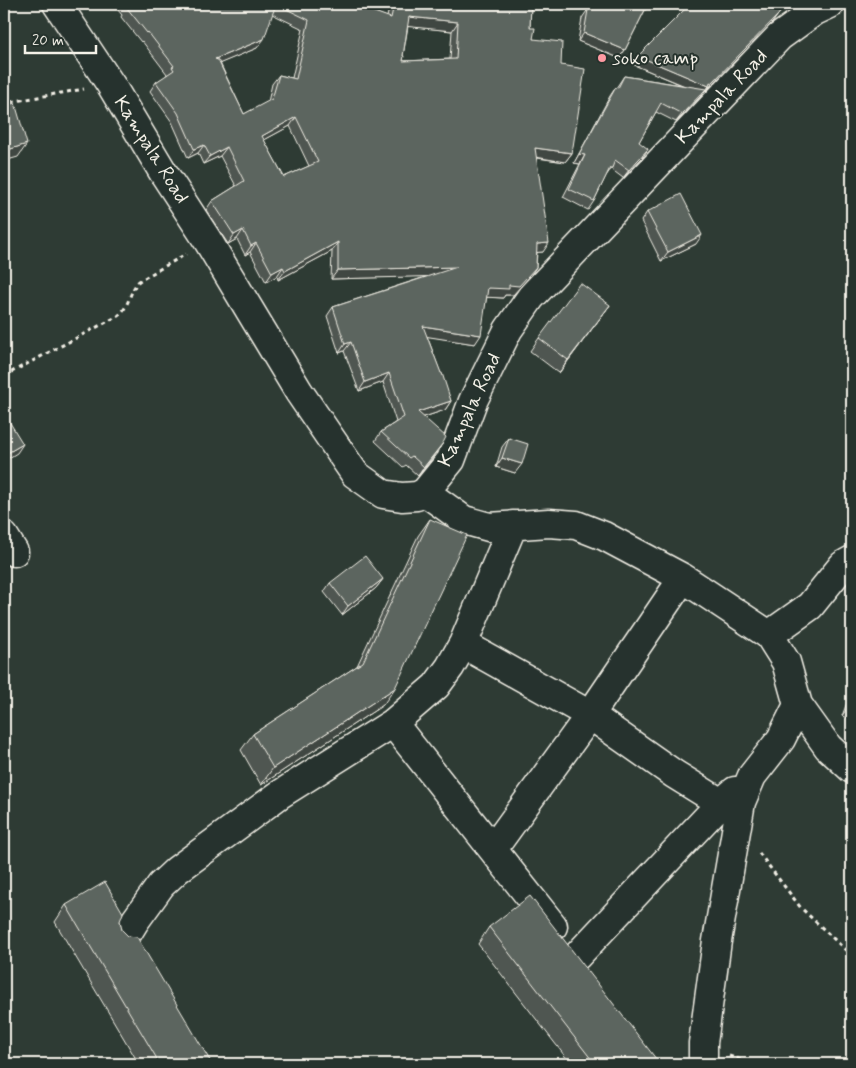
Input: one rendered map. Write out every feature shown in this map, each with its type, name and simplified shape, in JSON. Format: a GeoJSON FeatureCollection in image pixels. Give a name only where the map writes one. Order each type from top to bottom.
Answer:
{"type":"FeatureCollection","features":[{"type":"Feature","properties":{"kind":"street","name":"Kampala Road"},"geometry":{"type":"LineString","coordinates":[[57,4],[111,85],[299,392],[355,474],[383,494],[402,497],[417,496],[425,492],[451,460],[473,400],[508,330],[531,297],[779,37],[815,11],[830,4]]}},
{"type":"Feature","properties":{"kind":"street"},"geometry":{"type":"LineString","coordinates":[[425,492],[464,520],[489,527],[549,523],[576,525],[604,536],[683,578],[769,635],[786,662],[798,705],[828,747],[852,769]]}},
{"type":"Feature","properties":{"kind":"street"},"geometry":{"type":"LineString","coordinates":[[124,939],[155,893],[177,870],[279,795],[393,723],[436,686],[463,644],[513,525]]}},
{"type":"Feature","properties":{"kind":"street"},"geometry":{"type":"LineString","coordinates":[[769,635],[810,606],[843,565],[852,560]]}},
{"type":"Feature","properties":{"kind":"street"},"geometry":{"type":"LineString","coordinates":[[493,849],[590,715],[683,578]]}},
{"type":"Feature","properties":{"kind":"street"},"geometry":{"type":"LineString","coordinates":[[463,644],[590,715],[674,774],[721,804]]}},
{"type":"Feature","properties":{"kind":"street"},"geometry":{"type":"LineString","coordinates":[[577,956],[721,804],[752,776],[781,739],[798,705]]}},
{"type":"Feature","properties":{"kind":"street"},"geometry":{"type":"LineString","coordinates":[[393,723],[594,979]]}},
{"type":"Feature","properties":{"kind":"street"},"geometry":{"type":"LineString","coordinates":[[703,1064],[703,1043],[717,941],[741,802],[752,776]]}},
{"type":"Feature","properties":{"kind":"path"},"geometry":{"type":"LineString","coordinates":[[4,103],[111,85]]}},
{"type":"Feature","properties":{"kind":"path"},"geometry":{"type":"LineString","coordinates":[[4,376],[118,316],[126,307],[134,286],[139,281],[208,241]]}},
{"type":"Feature","properties":{"kind":"path"},"geometry":{"type":"LineString","coordinates":[[737,825],[801,908],[852,956]]}},
{"type":"Feature","properties":{"kind":"path"},"geometry":{"type":"LineString","coordinates":[[4,1055],[8,1064]]}},
{"type":"Feature","properties":{"kind":"building"},"geometry":{"type":"Polygon","coordinates":[[[127,4],[276,4],[352,4],[391,18],[394,4],[531,4],[530,28],[535,28],[533,39],[562,42],[561,65],[585,69],[572,153],[535,148],[549,243],[537,244],[536,267],[519,286],[509,285],[509,289],[488,288],[481,335],[423,326],[451,401],[418,412],[446,437],[424,467],[412,456],[409,458],[381,432],[404,417],[389,373],[365,382],[351,342],[345,344],[333,307],[457,267],[338,270],[338,242],[285,271],[283,267],[272,273],[256,243],[251,246],[243,230],[234,235],[212,201],[244,181],[227,147],[210,156],[204,145],[194,149],[178,113],[156,82],[174,70],[172,67],[174,66],[127,8],[129,6],[127,4]],[[276,4],[264,39],[215,59],[218,60],[244,114],[272,99],[279,75],[296,79],[309,20],[276,4]],[[409,17],[403,61],[456,59],[458,22],[409,17]],[[296,117],[262,136],[284,177],[318,162],[296,117]]]}},
{"type":"Feature","properties":{"kind":"building"},"geometry":{"type":"Polygon","coordinates":[[[592,4],[648,4],[625,50],[584,33],[588,10],[592,4]]]}},
{"type":"Feature","properties":{"kind":"building"},"geometry":{"type":"Polygon","coordinates":[[[690,4],[786,4],[778,15],[712,83],[710,82],[709,86],[638,56],[690,4]]]}},
{"type":"Feature","properties":{"kind":"building"},"geometry":{"type":"Polygon","coordinates":[[[624,76],[706,89],[682,114],[661,103],[639,142],[648,149],[629,170],[615,160],[594,201],[569,189],[585,155],[579,154],[624,76]]]}},
{"type":"Feature","properties":{"kind":"building"},"geometry":{"type":"Polygon","coordinates":[[[15,103],[27,144],[4,151],[4,106],[15,103]]]}},
{"type":"Feature","properties":{"kind":"building"},"geometry":{"type":"Polygon","coordinates":[[[681,194],[702,235],[668,252],[647,212],[681,194]]]}},
{"type":"Feature","properties":{"kind":"building"},"geometry":{"type":"Polygon","coordinates":[[[580,283],[610,305],[568,360],[539,338],[580,283]]]}},
{"type":"Feature","properties":{"kind":"building"},"geometry":{"type":"Polygon","coordinates":[[[4,413],[23,444],[4,455],[4,413]]]}},
{"type":"Feature","properties":{"kind":"building"},"geometry":{"type":"Polygon","coordinates":[[[509,438],[528,444],[522,464],[502,458],[509,438]]]}},
{"type":"Feature","properties":{"kind":"building"},"geometry":{"type":"Polygon","coordinates":[[[430,519],[467,535],[395,688],[273,768],[253,734],[363,662],[430,519]]]}},
{"type":"Feature","properties":{"kind":"building"},"geometry":{"type":"Polygon","coordinates":[[[365,556],[383,579],[348,606],[330,583],[365,556]]]}},
{"type":"Feature","properties":{"kind":"building"},"geometry":{"type":"Polygon","coordinates":[[[105,882],[123,913],[120,921],[122,930],[128,936],[137,937],[212,1064],[160,1064],[66,905],[105,882]]]}},
{"type":"Feature","properties":{"kind":"building"},"geometry":{"type":"Polygon","coordinates":[[[530,896],[660,1064],[595,1064],[489,927],[530,896]]]}},
{"type":"Feature","properties":{"kind":"place","name":"soko camp"},"geometry":{"type":"Point","coordinates":[602,58]}}]}
